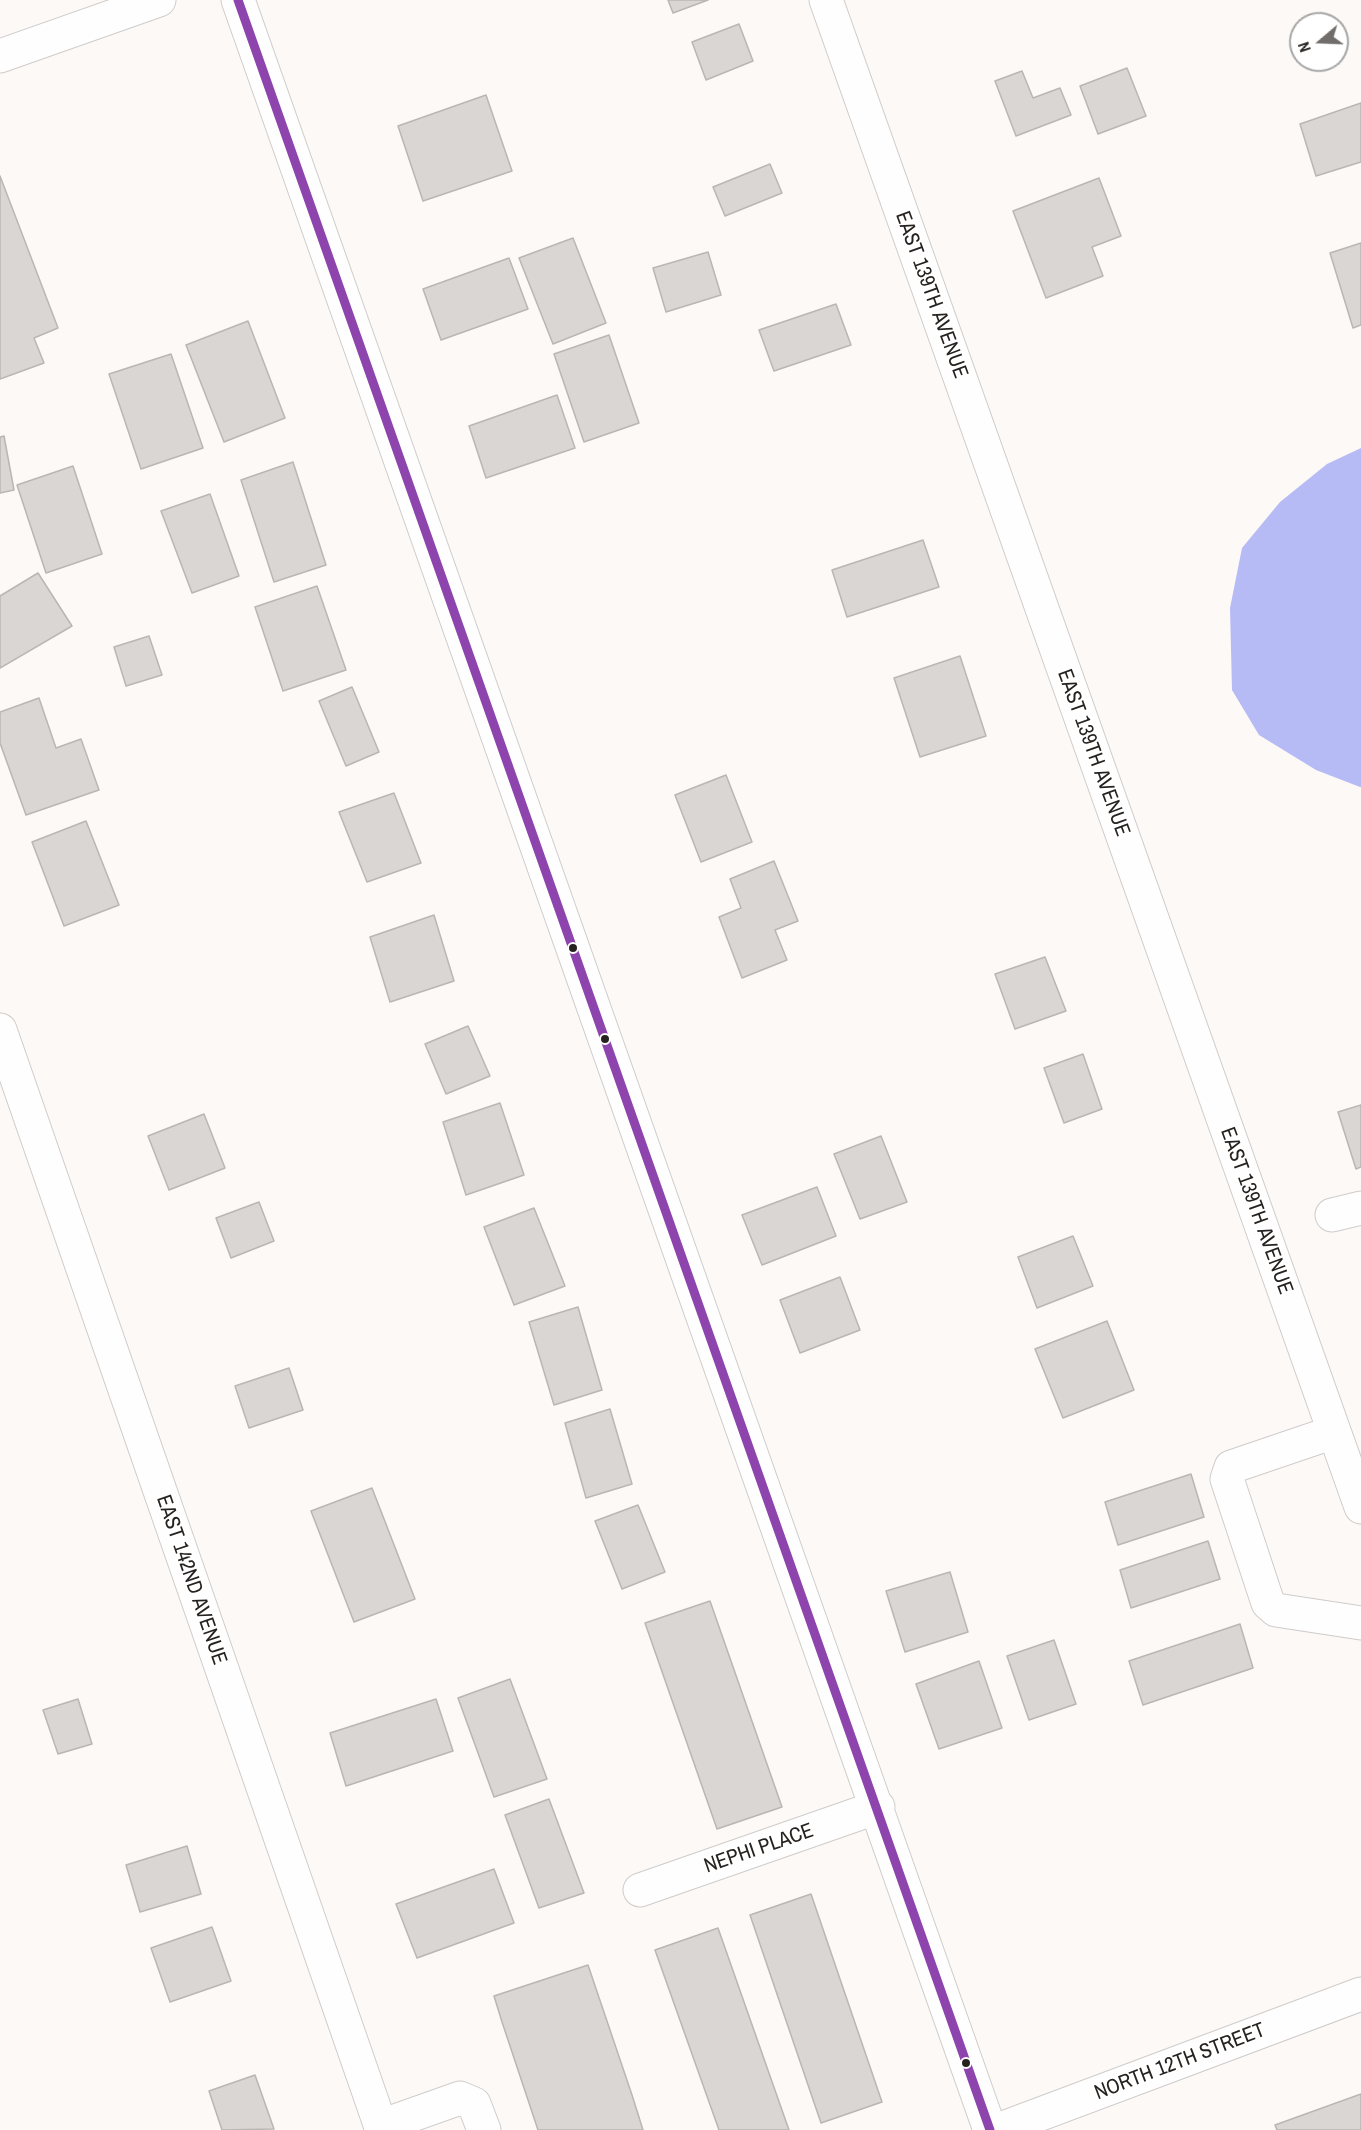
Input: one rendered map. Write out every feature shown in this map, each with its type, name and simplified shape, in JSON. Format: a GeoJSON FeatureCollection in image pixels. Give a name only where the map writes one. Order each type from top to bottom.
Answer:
{"type":"FeatureCollection","features":[{"type":"Feature","properties":{"kind":"street"},"geometry":{"type":"LineString","coordinates":[[0,56],[159,0]]}},
{"type":"Feature","properties":{"kind":"street"},"geometry":{"type":"LineString","coordinates":[[238,0],[878,1807],[990,2130]]}},
{"type":"Feature","properties":{"kind":"street","name":"EAST 139TH AVENUE"},"geometry":{"type":"LineString","coordinates":[[826,0],[1361,1507]]}},
{"type":"Feature","properties":{"kind":"street","name":"EAST 142ND AVENUE"},"geometry":{"type":"LineString","coordinates":[[0,1030],[381,2128]]}},
{"type":"Feature","properties":{"kind":"street"},"geometry":{"type":"LineString","coordinates":[[1334,1432],[1231,1467],[1227,1479],[1268,1603],[1276,1610],[1361,1623]]}},
{"type":"Feature","properties":{"kind":"street","name":"NEPHI PLACE"},"geometry":{"type":"LineString","coordinates":[[640,1890],[878,1807]]}},
{"type":"Feature","properties":{"kind":"street","name":"NORTH 12TH STREET"},"geometry":{"type":"LineString","coordinates":[[998,2130],[1361,1994]]}},
{"type":"Feature","properties":{"kind":"street"},"geometry":{"type":"LineString","coordinates":[[381,2128],[460,2098],[474,2104],[484,2130]]}},
{"type":"Feature","properties":{"kind":"water"},"geometry":{"type":"Polygon","coordinates":[[[1361,448],[1360,787],[1316,770],[1259,735],[1232,690],[1230,608],[1242,548],[1280,502],[1327,464],[1361,448]]]}},
{"type":"Feature","properties":{"kind":"building"},"geometry":{"type":"Polygon","coordinates":[[[668,0],[708,0],[673,13],[668,0]]]}},
{"type":"Feature","properties":{"kind":"building"},"geometry":{"type":"Polygon","coordinates":[[[739,24],[753,61],[706,80],[692,42],[739,24]]]}},
{"type":"Feature","properties":{"kind":"building"},"geometry":{"type":"Polygon","coordinates":[[[1127,68],[1146,116],[1098,134],[1080,86],[1127,68]]]}},
{"type":"Feature","properties":{"kind":"building"},"geometry":{"type":"Polygon","coordinates":[[[1022,71],[1033,98],[1060,88],[1071,115],[1016,136],[995,81],[1022,71]]]}},
{"type":"Feature","properties":{"kind":"building"},"geometry":{"type":"Polygon","coordinates":[[[486,95],[512,171],[423,201],[398,126],[486,95]]]}},
{"type":"Feature","properties":{"kind":"building"},"geometry":{"type":"Polygon","coordinates":[[[1361,103],[1361,162],[1316,176],[1300,124],[1361,103]]]}},
{"type":"Feature","properties":{"kind":"building"},"geometry":{"type":"Polygon","coordinates":[[[770,164],[782,193],[725,216],[713,187],[770,164]]]}},
{"type":"Feature","properties":{"kind":"building"},"geometry":{"type":"Polygon","coordinates":[[[0,176],[58,328],[34,338],[44,363],[0,379],[0,176]]]}},
{"type":"Feature","properties":{"kind":"building"},"geometry":{"type":"Polygon","coordinates":[[[1099,178],[1121,236],[1092,247],[1103,276],[1046,298],[1013,211],[1099,178]]]}},
{"type":"Feature","properties":{"kind":"building"},"geometry":{"type":"Polygon","coordinates":[[[573,238],[606,323],[553,344],[519,258],[573,238]]]}},
{"type":"Feature","properties":{"kind":"building"},"geometry":{"type":"Polygon","coordinates":[[[1361,243],[1361,325],[1353,328],[1330,253],[1361,243]]]}},
{"type":"Feature","properties":{"kind":"building"},"geometry":{"type":"Polygon","coordinates":[[[708,252],[721,295],[666,312],[653,268],[708,252]]]}},
{"type":"Feature","properties":{"kind":"building"},"geometry":{"type":"Polygon","coordinates":[[[509,258],[528,309],[441,340],[423,289],[509,258]]]}},
{"type":"Feature","properties":{"kind":"building"},"geometry":{"type":"Polygon","coordinates":[[[836,304],[851,345],[774,371],[759,330],[836,304]]]}},
{"type":"Feature","properties":{"kind":"building"},"geometry":{"type":"Polygon","coordinates":[[[248,321],[285,418],[224,442],[186,345],[248,321]]]}},
{"type":"Feature","properties":{"kind":"building"},"geometry":{"type":"Polygon","coordinates":[[[609,335],[639,423],[584,442],[554,354],[609,335]]]}},
{"type":"Feature","properties":{"kind":"building"},"geometry":{"type":"Polygon","coordinates":[[[171,354],[203,448],[141,469],[109,374],[171,354]]]}},
{"type":"Feature","properties":{"kind":"building"},"geometry":{"type":"Polygon","coordinates":[[[557,395],[575,448],[486,478],[469,426],[557,395]]]}},
{"type":"Feature","properties":{"kind":"building"},"geometry":{"type":"Polygon","coordinates":[[[4,436],[14,490],[0,493],[0,437],[4,436]]]}},
{"type":"Feature","properties":{"kind":"building"},"geometry":{"type":"Polygon","coordinates":[[[293,462],[326,565],[274,582],[241,480],[293,462]]]}},
{"type":"Feature","properties":{"kind":"building"},"geometry":{"type":"Polygon","coordinates":[[[73,466],[102,554],[46,573],[17,485],[73,466]]]}},
{"type":"Feature","properties":{"kind":"building"},"geometry":{"type":"Polygon","coordinates":[[[210,494],[239,576],[192,593],[161,511],[210,494]]]}},
{"type":"Feature","properties":{"kind":"building"},"geometry":{"type":"Polygon","coordinates":[[[923,540],[939,587],[847,617],[832,570],[923,540]]]}},
{"type":"Feature","properties":{"kind":"building"},"geometry":{"type":"Polygon","coordinates":[[[38,573],[72,626],[0,668],[0,596],[38,573]]]}},
{"type":"Feature","properties":{"kind":"building"},"geometry":{"type":"Polygon","coordinates":[[[317,586],[346,670],[283,691],[255,607],[317,586]]]}},
{"type":"Feature","properties":{"kind":"building"},"geometry":{"type":"Polygon","coordinates":[[[149,636],[162,675],[126,686],[114,647],[149,636]]]}},
{"type":"Feature","properties":{"kind":"building"},"geometry":{"type":"Polygon","coordinates":[[[960,656],[986,736],[920,757],[894,678],[960,656]]]}},
{"type":"Feature","properties":{"kind":"building"},"geometry":{"type":"Polygon","coordinates":[[[352,687],[379,752],[346,766],[319,701],[352,687]]]}},
{"type":"Feature","properties":{"kind":"building"},"geometry":{"type":"Polygon","coordinates":[[[39,698],[56,748],[81,739],[99,790],[26,815],[0,743],[0,712],[39,698]]]}},
{"type":"Feature","properties":{"kind":"building"},"geometry":{"type":"Polygon","coordinates":[[[726,775],[752,842],[701,862],[675,795],[726,775]]]}},
{"type":"Feature","properties":{"kind":"building"},"geometry":{"type":"Polygon","coordinates":[[[394,793],[421,863],[367,882],[339,812],[394,793]]]}},
{"type":"Feature","properties":{"kind":"building"},"geometry":{"type":"Polygon","coordinates":[[[86,821],[119,905],[64,926],[32,842],[86,821]]]}},
{"type":"Feature","properties":{"kind":"building"},"geometry":{"type":"Polygon","coordinates":[[[774,861],[798,921],[775,930],[787,960],[742,978],[719,917],[741,908],[730,879],[774,861]]]}},
{"type":"Feature","properties":{"kind":"building"},"geometry":{"type":"Polygon","coordinates":[[[434,915],[454,981],[390,1002],[370,937],[434,915]]]}},
{"type":"Feature","properties":{"kind":"building"},"geometry":{"type":"Polygon","coordinates":[[[1045,957],[1066,1011],[1015,1029],[995,974],[1045,957]]]}},
{"type":"Feature","properties":{"kind":"building"},"geometry":{"type":"Polygon","coordinates":[[[468,1026],[490,1076],[446,1094],[425,1044],[468,1026]]]}},
{"type":"Feature","properties":{"kind":"building"},"geometry":{"type":"Polygon","coordinates":[[[1083,1054],[1102,1109],[1064,1123],[1044,1068],[1083,1054]]]}},
{"type":"Feature","properties":{"kind":"building"},"geometry":{"type":"Polygon","coordinates":[[[500,1103],[524,1175],[466,1195],[443,1122],[500,1103]]]}},
{"type":"Feature","properties":{"kind":"building"},"geometry":{"type":"Polygon","coordinates":[[[1361,1105],[1361,1167],[1356,1169],[1338,1112],[1361,1105]]]}},
{"type":"Feature","properties":{"kind":"building"},"geometry":{"type":"Polygon","coordinates":[[[204,1114],[225,1168],[169,1190],[148,1136],[204,1114]]]}},
{"type":"Feature","properties":{"kind":"building"},"geometry":{"type":"Polygon","coordinates":[[[881,1136],[907,1202],[860,1219],[834,1154],[881,1136]]]}},
{"type":"Feature","properties":{"kind":"building"},"geometry":{"type":"Polygon","coordinates":[[[817,1187],[836,1236],[762,1265],[742,1215],[817,1187]]]}},
{"type":"Feature","properties":{"kind":"building"},"geometry":{"type":"Polygon","coordinates":[[[259,1202],[274,1241],[231,1258],[216,1218],[259,1202]]]}},
{"type":"Feature","properties":{"kind":"building"},"geometry":{"type":"Polygon","coordinates":[[[534,1208],[565,1286],[514,1305],[484,1227],[534,1208]]]}},
{"type":"Feature","properties":{"kind":"building"},"geometry":{"type":"Polygon","coordinates":[[[1073,1236],[1093,1286],[1037,1308],[1018,1257],[1073,1236]]]}},
{"type":"Feature","properties":{"kind":"building"},"geometry":{"type":"Polygon","coordinates":[[[840,1277],[860,1330],[800,1353],[780,1300],[840,1277]]]}},
{"type":"Feature","properties":{"kind":"building"},"geometry":{"type":"Polygon","coordinates":[[[578,1307],[602,1390],[554,1405],[529,1322],[578,1307]]]}},
{"type":"Feature","properties":{"kind":"building"},"geometry":{"type":"Polygon","coordinates":[[[1107,1321],[1134,1390],[1063,1418],[1035,1349],[1107,1321]]]}},
{"type":"Feature","properties":{"kind":"building"},"geometry":{"type":"Polygon","coordinates":[[[289,1368],[303,1410],[249,1428],[235,1386],[289,1368]]]}},
{"type":"Feature","properties":{"kind":"building"},"geometry":{"type":"Polygon","coordinates":[[[610,1409],[632,1484],[586,1498],[565,1423],[610,1409]]]}},
{"type":"Feature","properties":{"kind":"building"},"geometry":{"type":"Polygon","coordinates":[[[1191,1474],[1204,1517],[1118,1545],[1105,1502],[1191,1474]]]}},
{"type":"Feature","properties":{"kind":"building"},"geometry":{"type":"Polygon","coordinates":[[[372,1488],[415,1599],[354,1622],[311,1511],[372,1488]]]}},
{"type":"Feature","properties":{"kind":"building"},"geometry":{"type":"Polygon","coordinates":[[[638,1505],[665,1572],[622,1589],[595,1521],[638,1505]]]}},
{"type":"Feature","properties":{"kind":"building"},"geometry":{"type":"Polygon","coordinates":[[[1208,1541],[1220,1579],[1131,1608],[1120,1570],[1208,1541]]]}},
{"type":"Feature","properties":{"kind":"building"},"geometry":{"type":"Polygon","coordinates":[[[950,1572],[968,1632],[905,1652],[886,1591],[950,1572]]]}},
{"type":"Feature","properties":{"kind":"building"},"geometry":{"type":"Polygon","coordinates":[[[710,1601],[782,1807],[717,1829],[645,1623],[710,1601]]]}},
{"type":"Feature","properties":{"kind":"building"},"geometry":{"type":"Polygon","coordinates":[[[1240,1624],[1253,1668],[1143,1705],[1129,1661],[1240,1624]]]}},
{"type":"Feature","properties":{"kind":"building"},"geometry":{"type":"Polygon","coordinates":[[[1054,1640],[1076,1704],[1029,1720],[1007,1656],[1054,1640]]]}},
{"type":"Feature","properties":{"kind":"building"},"geometry":{"type":"Polygon","coordinates":[[[979,1661],[1002,1728],[939,1749],[916,1684],[979,1661]]]}},
{"type":"Feature","properties":{"kind":"building"},"geometry":{"type":"Polygon","coordinates":[[[510,1679],[547,1779],[494,1797],[458,1698],[510,1679]]]}},
{"type":"Feature","properties":{"kind":"building"},"geometry":{"type":"Polygon","coordinates":[[[78,1699],[92,1744],[58,1754],[43,1710],[78,1699]]]}},
{"type":"Feature","properties":{"kind":"building"},"geometry":{"type":"Polygon","coordinates":[[[436,1699],[453,1751],[346,1786],[330,1733],[436,1699]]]}},
{"type":"Feature","properties":{"kind":"building"},"geometry":{"type":"Polygon","coordinates":[[[549,1799],[584,1893],[539,1908],[505,1815],[549,1799]]]}},
{"type":"Feature","properties":{"kind":"building"},"geometry":{"type":"Polygon","coordinates":[[[187,1846],[201,1894],[140,1912],[126,1865],[187,1846]]]}},
{"type":"Feature","properties":{"kind":"building"},"geometry":{"type":"Polygon","coordinates":[[[494,1869],[514,1923],[417,1958],[396,1904],[494,1869]]]}},
{"type":"Feature","properties":{"kind":"building"},"geometry":{"type":"Polygon","coordinates":[[[811,1894],[882,2102],[821,2123],[750,1915],[811,1894]]]}},
{"type":"Feature","properties":{"kind":"building"},"geometry":{"type":"Polygon","coordinates":[[[212,1927],[231,1981],[170,2002],[151,1948],[212,1927]]]}},
{"type":"Feature","properties":{"kind":"building"},"geometry":{"type":"Polygon","coordinates":[[[718,1928],[789,2130],[719,2130],[655,1950],[718,1928]]]}},
{"type":"Feature","properties":{"kind":"building"},"geometry":{"type":"Polygon","coordinates":[[[588,1965],[643,2130],[538,2130],[502,2022],[494,1996],[588,1965]]]}},
{"type":"Feature","properties":{"kind":"building"},"geometry":{"type":"Polygon","coordinates":[[[255,2075],[274,2129],[222,2130],[209,2091],[255,2075]]]}},
{"type":"Feature","properties":{"kind":"building"},"geometry":{"type":"Polygon","coordinates":[[[1361,2094],[1361,2130],[1277,2130],[1275,2125],[1361,2094]]]}},
{"type":"Feature","properties":{"kind":"transit line"},"geometry":{"type":"LineString","coordinates":[[238,0],[990,2130]]}}]}
